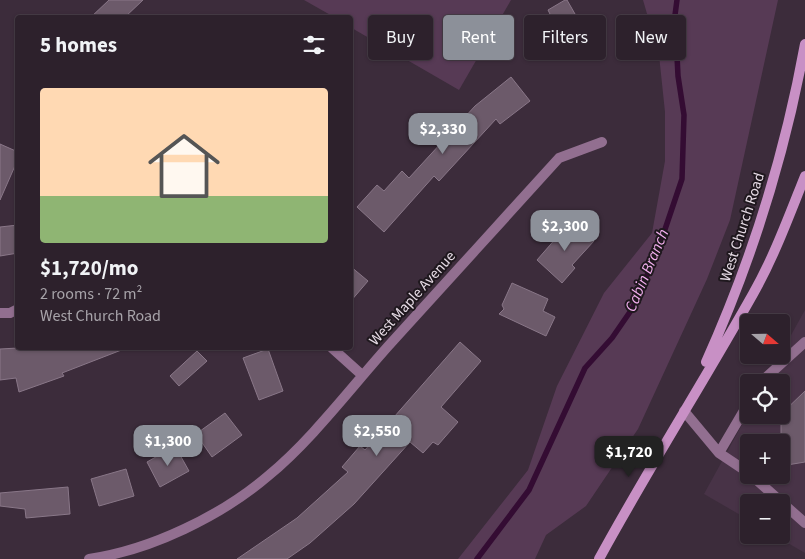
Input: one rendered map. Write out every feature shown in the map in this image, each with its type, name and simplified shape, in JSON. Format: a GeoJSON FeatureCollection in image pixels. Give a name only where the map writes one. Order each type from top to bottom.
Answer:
{"type":"FeatureCollection","features":[{"type":"Feature","properties":{"kind":"main road","name":"West Church Road"},"geometry":{"type":"LineString","coordinates":[[684,411],[733,302],[775,176],[803,80],[805,44]]}},
{"type":"Feature","properties":{"kind":"main road","name":"West Church Road"},"geometry":{"type":"LineString","coordinates":[[599,559],[754,294],[772,257],[805,176]]}},
{"type":"Feature","properties":{"kind":"street","name":"West Maple Avenue"},"geometry":{"type":"LineString","coordinates":[[89,559],[109,556],[172,534],[226,508],[269,476],[559,158],[602,142]]}},
{"type":"Feature","properties":{"kind":"street"},"geometry":{"type":"LineString","coordinates":[[0,313],[10,313],[15,310]]}},
{"type":"Feature","properties":{"kind":"street"},"geometry":{"type":"LineString","coordinates":[[770,374],[805,342]]}},
{"type":"Feature","properties":{"kind":"street"},"geometry":{"type":"LineString","coordinates":[[334,350],[362,375]]}},
{"type":"Feature","properties":{"kind":"street"},"geometry":{"type":"LineString","coordinates":[[684,411],[719,453],[740,467]]}},
{"type":"Feature","properties":{"kind":"street"},"geometry":{"type":"LineString","coordinates":[[719,453],[740,417]]}},
{"type":"Feature","properties":{"kind":"street"},"geometry":{"type":"LineString","coordinates":[[761,484],[805,523]]}},
{"type":"Feature","properties":{"kind":"shaded area"},"geometry":{"type":"Polygon","coordinates":[[[304,0],[511,0],[502,15],[443,15],[443,60],[476,60],[459,90],[407,60],[433,60],[433,15],[368,15],[368,37],[353,29],[353,15],[330,15],[304,0]]]}},
{"type":"Feature","properties":{"kind":"shaded area"},"geometry":{"type":"Polygon","coordinates":[[[643,0],[778,0],[730,220],[707,279],[638,429],[586,506],[546,535],[535,559],[458,559],[528,470],[557,386],[604,293],[652,233],[665,161],[665,112],[660,60],[686,60],[686,15],[647,15],[643,0]]]}},
{"type":"Feature","properties":{"kind":"shaded area"},"geometry":{"type":"Polygon","coordinates":[[[805,310],[805,553],[790,544],[790,494],[740,494],[740,515],[704,494],[742,424],[790,424],[790,374],[769,374],[775,364],[790,364],[790,337],[805,310]]]}},
{"type":"Feature","properties":{"kind":"building"},"geometry":{"type":"Polygon","coordinates":[[[109,0],[143,0],[127,15],[93,15],[109,0]]]}},
{"type":"Feature","properties":{"kind":"building"},"geometry":{"type":"Polygon","coordinates":[[[567,0],[576,15],[548,15],[550,14],[548,10],[567,0]]]}},
{"type":"Feature","properties":{"kind":"building"},"geometry":{"type":"Polygon","coordinates":[[[511,77],[530,101],[500,124],[496,119],[439,181],[434,176],[384,232],[357,207],[377,185],[384,191],[402,171],[409,178],[475,106],[511,77]]]}},
{"type":"Feature","properties":{"kind":"building"},"geometry":{"type":"Polygon","coordinates":[[[0,144],[15,151],[15,166],[0,200],[0,144]]]}},
{"type":"Feature","properties":{"kind":"building"},"geometry":{"type":"Polygon","coordinates":[[[571,221],[594,241],[572,265],[575,268],[562,283],[537,260],[571,221]]]}},
{"type":"Feature","properties":{"kind":"building"},"geometry":{"type":"Polygon","coordinates":[[[15,225],[15,254],[0,256],[0,227],[15,225]]]}},
{"type":"Feature","properties":{"kind":"building"},"geometry":{"type":"Polygon","coordinates":[[[353,268],[368,281],[353,298],[353,268]]]}},
{"type":"Feature","properties":{"kind":"building"},"geometry":{"type":"Polygon","coordinates":[[[512,283],[548,299],[543,311],[555,317],[546,336],[499,314],[504,309],[502,305],[512,283]]]}},
{"type":"Feature","properties":{"kind":"building"},"geometry":{"type":"Polygon","coordinates":[[[460,342],[481,361],[441,407],[458,422],[438,445],[433,442],[423,453],[410,442],[354,504],[310,543],[287,559],[237,559],[297,518],[348,472],[342,467],[360,446],[365,450],[460,342]]]}},
{"type":"Feature","properties":{"kind":"building"},"geometry":{"type":"Polygon","coordinates":[[[0,349],[121,350],[62,373],[64,376],[19,392],[16,378],[0,380],[0,349]]]}},
{"type":"Feature","properties":{"kind":"building"},"geometry":{"type":"Polygon","coordinates":[[[268,350],[283,391],[259,400],[243,358],[268,350]]]}},
{"type":"Feature","properties":{"kind":"building"},"geometry":{"type":"Polygon","coordinates":[[[197,351],[207,361],[179,386],[170,376],[197,351]]]}},
{"type":"Feature","properties":{"kind":"building"},"geometry":{"type":"Polygon","coordinates":[[[805,391],[805,462],[790,464],[790,434],[781,434],[781,424],[790,424],[790,405],[805,391]]]}},
{"type":"Feature","properties":{"kind":"building"},"geometry":{"type":"Polygon","coordinates":[[[225,413],[242,435],[212,457],[196,434],[225,413]]]}},
{"type":"Feature","properties":{"kind":"building"},"geometry":{"type":"Polygon","coordinates":[[[175,446],[189,471],[160,487],[147,462],[175,446]]]}},
{"type":"Feature","properties":{"kind":"building"},"geometry":{"type":"Polygon","coordinates":[[[126,469],[134,496],[99,506],[91,479],[126,469]]]}},
{"type":"Feature","properties":{"kind":"building"},"geometry":{"type":"Polygon","coordinates":[[[68,487],[70,514],[26,518],[25,509],[0,506],[0,493],[68,487]]]}},
{"type":"Feature","properties":{"kind":"waterway","name":"Cabin Branch"},"geometry":{"type":"LineString","coordinates":[[477,559],[529,490],[585,368],[612,338],[632,309],[657,253],[682,179],[684,115],[678,76],[675,15],[677,0]]}}]}
